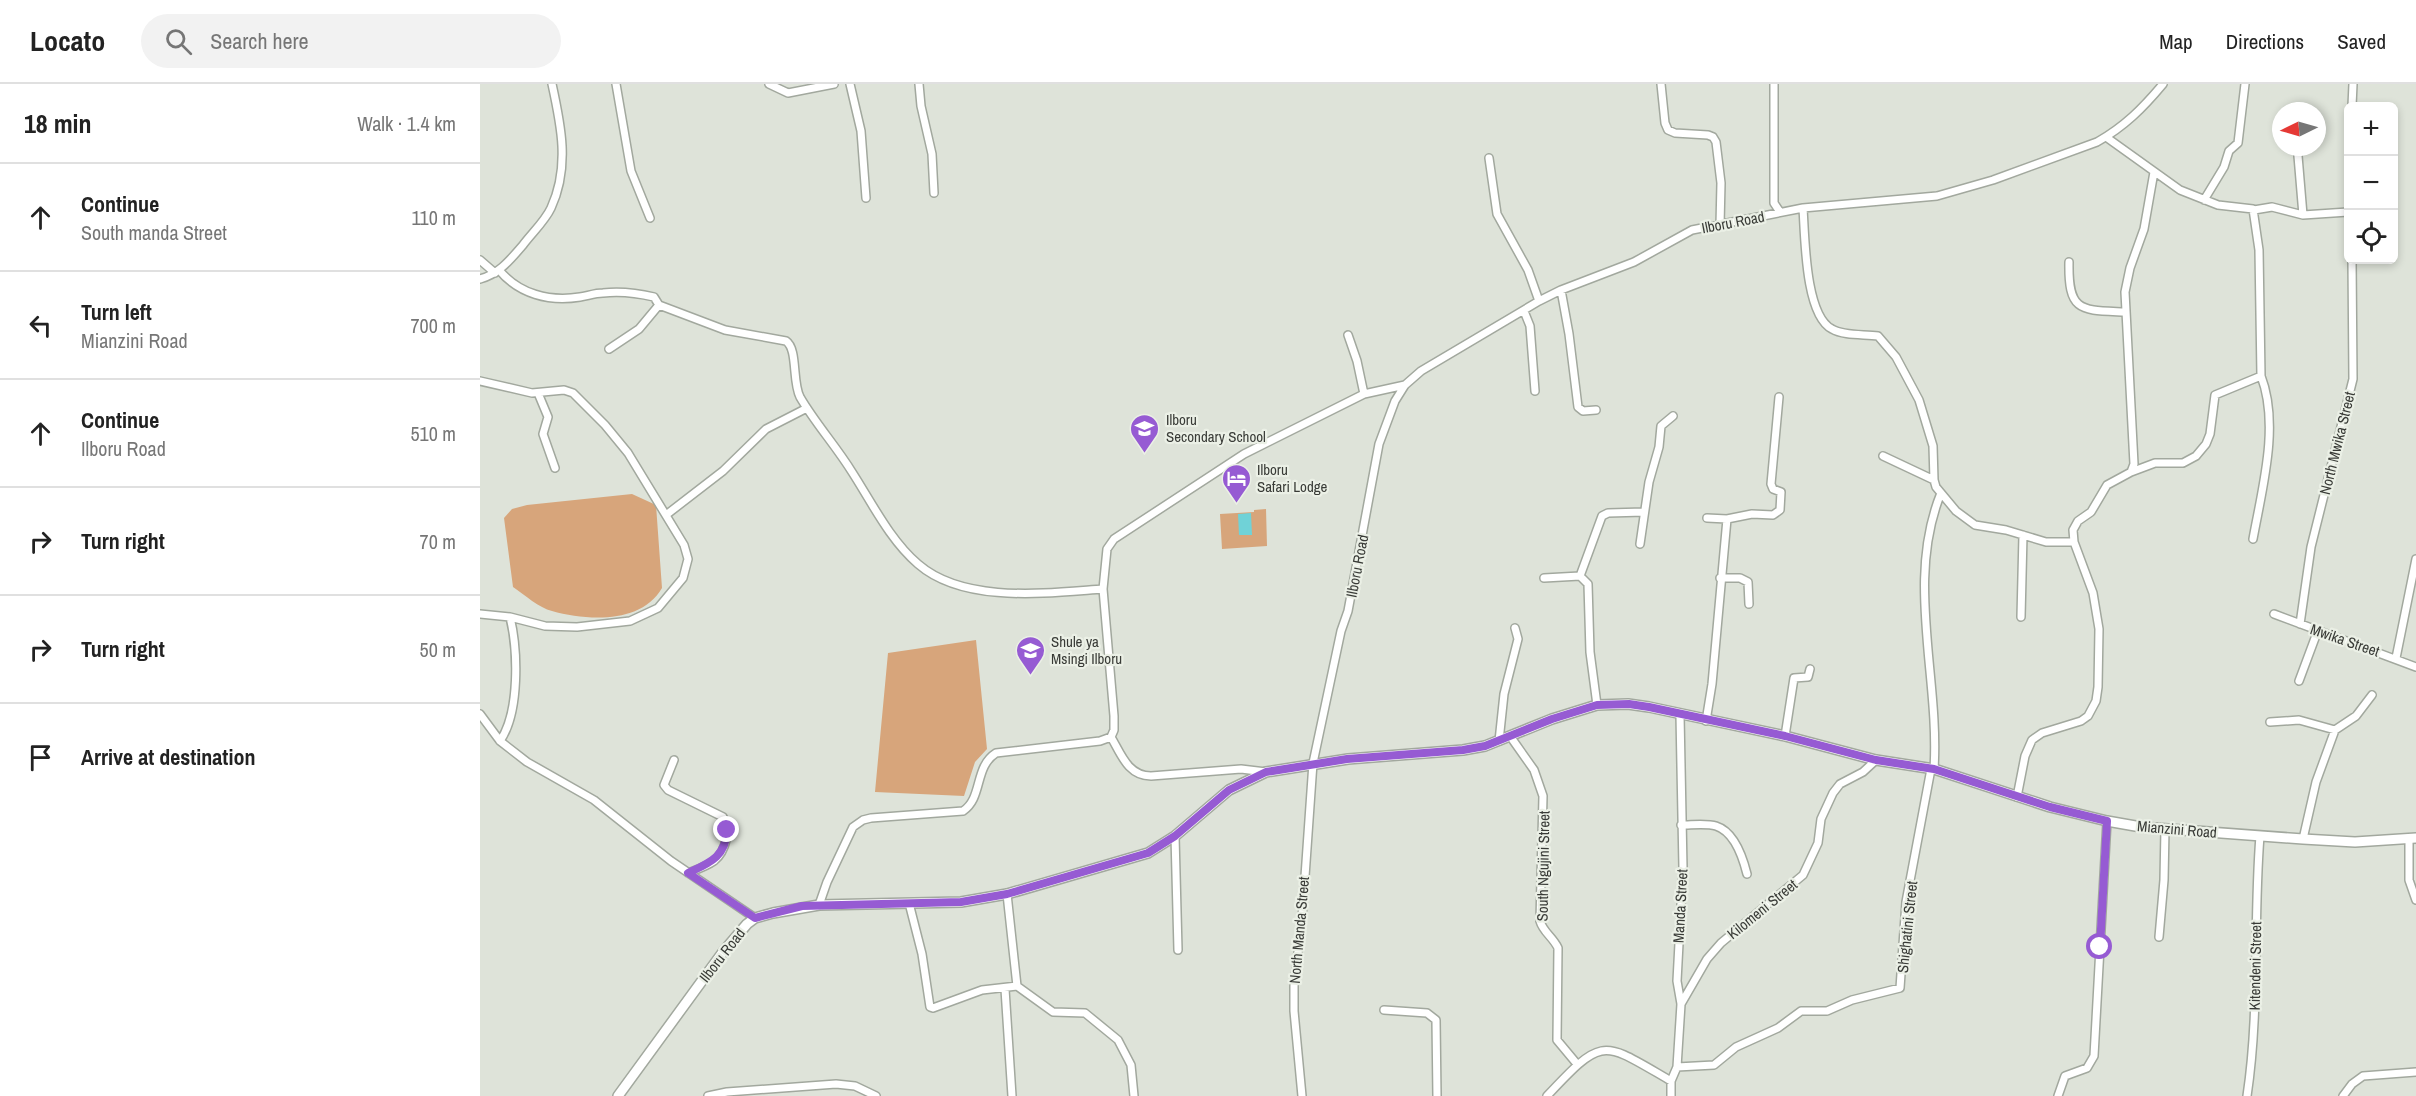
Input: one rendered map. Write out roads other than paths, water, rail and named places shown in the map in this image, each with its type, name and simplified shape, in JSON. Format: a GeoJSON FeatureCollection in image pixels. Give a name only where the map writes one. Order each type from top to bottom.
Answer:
{"type":"FeatureCollection","features":[{"type":"Feature","properties":{"kind":"street"},"geometry":{"type":"LineString","coordinates":[[480,279],[497,272],[545,218],[551,208],[563,161],[562,137],[552,84]]}},
{"type":"Feature","properties":{"kind":"street"},"geometry":{"type":"LineString","coordinates":[[616,84],[631,171],[650,218]]}},
{"type":"Feature","properties":{"kind":"street"},"geometry":{"type":"LineString","coordinates":[[769,84],[788,93],[834,84]]}},
{"type":"Feature","properties":{"kind":"street"},"geometry":{"type":"LineString","coordinates":[[850,84],[861,131],[866,198]]}},
{"type":"Feature","properties":{"kind":"street"},"geometry":{"type":"LineString","coordinates":[[919,84],[920,100],[932,154],[933,193]]}},
{"type":"Feature","properties":{"kind":"street"},"geometry":{"type":"LineString","coordinates":[[1661,84],[1665,123],[1668,130],[1676,133],[1708,135],[1716,142],[1720,183],[1720,225]]}},
{"type":"Feature","properties":{"kind":"street"},"geometry":{"type":"LineString","coordinates":[[1774,84],[1774,203],[1780,212]]}},
{"type":"Feature","properties":{"kind":"street","name":"Ilboru Road"},"geometry":{"type":"LineString","coordinates":[[618,1096],[737,933],[755,918],[802,906],[961,902],[1007,894],[1148,853],[1175,836],[1229,790],[1266,772],[1313,763],[1341,631],[1348,611],[1379,444],[1388,416],[1405,385],[1421,371],[1539,301],[1561,290],[1634,262],[1692,230],[1803,207],[1937,196],[1993,180],[2115,132],[2144,108],[2163,84]]}},
{"type":"Feature","properties":{"kind":"street"},"geometry":{"type":"LineString","coordinates":[[2204,200],[2224,167],[2229,151],[2238,142],[2244,84]]}},
{"type":"Feature","properties":{"kind":"street"},"geometry":{"type":"LineString","coordinates":[[2352,102],[2353,84]]}},
{"type":"Feature","properties":{"kind":"street"},"geometry":{"type":"LineString","coordinates":[[2106,137],[2180,190],[2204,200],[2230,208],[2254,210],[2278,207],[2303,215],[2344,212]]}},
{"type":"Feature","properties":{"kind":"street"},"geometry":{"type":"LineString","coordinates":[[2298,156],[2303,215]]}},
{"type":"Feature","properties":{"kind":"street"},"geometry":{"type":"LineString","coordinates":[[1489,158],[1497,214],[1528,270],[1539,301]]}},
{"type":"Feature","properties":{"kind":"street"},"geometry":{"type":"LineString","coordinates":[[2131,472],[2134,464],[2125,312],[2126,281],[2144,229],[2154,172]]}},
{"type":"Feature","properties":{"kind":"street"},"geometry":{"type":"LineString","coordinates":[[1803,207],[1809,274],[1817,315],[1834,331],[1878,336],[1896,357],[1906,372],[1926,419],[1934,446],[1934,480],[1941,493],[1956,511],[1975,525],[2046,542],[2074,542]]}},
{"type":"Feature","properties":{"kind":"street"},"geometry":{"type":"LineString","coordinates":[[2253,539],[2270,429],[2267,397],[2261,376],[2259,250],[2254,210]]}},
{"type":"Feature","properties":{"kind":"street"},"geometry":{"type":"LineString","coordinates":[[480,260],[518,287],[546,297],[578,297],[607,292],[636,293],[654,297],[659,305],[725,330],[780,339],[789,343],[796,386],[807,408],[835,445],[892,535],[906,553],[934,576],[963,586],[1013,593],[1043,594],[1103,589]]}},
{"type":"Feature","properties":{"kind":"street"},"geometry":{"type":"LineString","coordinates":[[2069,262],[2070,290],[2079,306],[2089,311],[2125,312]]}},
{"type":"Feature","properties":{"kind":"street","name":"North Mwika Street"},"geometry":{"type":"LineString","coordinates":[[2300,624],[2311,547],[2352,379],[2352,264]]}},
{"type":"Feature","properties":{"kind":"street"},"geometry":{"type":"LineString","coordinates":[[1561,290],[1578,407],[1583,411],[1596,410]]}},
{"type":"Feature","properties":{"kind":"street"},"geometry":{"type":"LineString","coordinates":[[609,349],[639,329],[659,305]]}},
{"type":"Feature","properties":{"kind":"street"},"geometry":{"type":"LineString","coordinates":[[1524,311],[1530,326],[1535,391]]}},
{"type":"Feature","properties":{"kind":"street"},"geometry":{"type":"LineString","coordinates":[[1348,335],[1357,361],[1364,394]]}},
{"type":"Feature","properties":{"kind":"street"},"geometry":{"type":"LineString","coordinates":[[2017,797],[2025,756],[2032,740],[2042,733],[2081,721],[2088,716],[2096,701],[2099,629],[2092,592],[2074,542],[2073,531],[2078,521],[2091,512],[2107,485],[2131,472],[2155,463],[2183,463],[2196,456],[2206,444],[2210,434],[2215,395],[2261,376]]}},
{"type":"Feature","properties":{"kind":"street"},"geometry":{"type":"LineString","coordinates":[[480,381],[511,390],[538,393],[569,390],[579,398],[628,453],[684,545],[688,559],[683,578],[658,608],[630,621],[577,627],[540,626],[510,617],[480,614]]}},
{"type":"Feature","properties":{"kind":"street"},"geometry":{"type":"LineString","coordinates":[[819,905],[848,837],[858,823],[871,818],[963,811],[970,807],[985,763],[996,753],[1106,740],[1111,737],[1114,730],[1114,716],[1103,589],[1107,549],[1114,539],[1244,454],[1364,394],[1405,385]]}},
{"type":"Feature","properties":{"kind":"street"},"geometry":{"type":"LineString","coordinates":[[538,393],[548,417],[543,434],[555,468]]}},
{"type":"Feature","properties":{"kind":"street"},"geometry":{"type":"LineString","coordinates":[[1707,518],[1727,519],[1752,514],[1773,515],[1780,510],[1781,492],[1773,489],[1772,484],[1779,397]]}},
{"type":"Feature","properties":{"kind":"street"},"geometry":{"type":"LineString","coordinates":[[666,515],[723,471],[766,429],[807,408]]}},
{"type":"Feature","properties":{"kind":"street"},"geometry":{"type":"LineString","coordinates":[[1640,544],[1649,482],[1659,447],[1661,426],[1673,416]]}},
{"type":"Feature","properties":{"kind":"street"},"geometry":{"type":"LineString","coordinates":[[1883,456],[1934,480]]}},
{"type":"Feature","properties":{"kind":"street"},"geometry":{"type":"LineString","coordinates":[[1932,769],[1934,738],[1925,573],[1928,534],[1941,493]]}},
{"type":"Feature","properties":{"kind":"street"},"geometry":{"type":"LineString","coordinates":[[1580,576],[1602,516],[1608,513],[1644,512]]}},
{"type":"Feature","properties":{"kind":"street"},"geometry":{"type":"LineString","coordinates":[[1706,721],[1712,684],[1727,519]]}},
{"type":"Feature","properties":{"kind":"street"},"geometry":{"type":"LineString","coordinates":[[2021,616],[2023,535]]}},
{"type":"Feature","properties":{"kind":"street"},"geometry":{"type":"LineString","coordinates":[[2396,658],[2416,559]]}},
{"type":"Feature","properties":{"kind":"street"},"geometry":{"type":"LineString","coordinates":[[1544,578],[1580,576],[1588,584],[1590,652],[1597,705]]}},
{"type":"Feature","properties":{"kind":"street"},"geometry":{"type":"LineString","coordinates":[[1720,578],[1740,578],[1748,582],[1749,604]]}},
{"type":"Feature","properties":{"kind":"street","name":"Mwika Street"},"geometry":{"type":"LineString","coordinates":[[2274,614],[2416,667]]}},
{"type":"Feature","properties":{"kind":"street"},"geometry":{"type":"LineString","coordinates":[[500,741],[513,711],[514,662],[510,617]]}},
{"type":"Feature","properties":{"kind":"street"},"geometry":{"type":"LineString","coordinates":[[1499,741],[1504,694],[1518,639],[1515,628]]}},
{"type":"Feature","properties":{"kind":"street"},"geometry":{"type":"LineString","coordinates":[[2299,681],[2318,630]]}},
{"type":"Feature","properties":{"kind":"street"},"geometry":{"type":"LineString","coordinates":[[1785,736],[1794,678],[1808,677],[1810,669]]}},
{"type":"Feature","properties":{"kind":"street"},"geometry":{"type":"LineString","coordinates":[[2303,839],[2316,782],[2335,730],[2356,716],[2372,695]]}},
{"type":"Feature","properties":{"kind":"street","name":"Mianzini Road"},"geometry":{"type":"LineString","coordinates":[[1313,763],[1463,750],[1485,746],[1552,719],[1597,705],[1629,704],[1785,736],[1876,760],[1932,769],[2017,797],[2107,821],[2165,829],[2303,839],[2355,842],[2413,839]]}},
{"type":"Feature","properties":{"kind":"street"},"geometry":{"type":"LineString","coordinates":[[480,714],[500,741],[527,762],[594,800],[688,873],[755,918]]}},
{"type":"Feature","properties":{"kind":"street","name":"Manda Street"},"geometry":{"type":"LineString","coordinates":[[1671,1096],[1671,1081],[1677,1067],[1681,1004],[1677,981],[1683,868],[1680,715]]}},
{"type":"Feature","properties":{"kind":"street"},"geometry":{"type":"LineString","coordinates":[[2270,722],[2298,720],[2335,730]]}},
{"type":"Feature","properties":{"kind":"street","name":"South Ngujini Street"},"geometry":{"type":"LineString","coordinates":[[1510,736],[1534,771],[1543,796],[1540,921],[1558,948],[1557,1040],[1577,1064]]}},
{"type":"Feature","properties":{"kind":"street"},"geometry":{"type":"LineString","coordinates":[[1111,737],[1129,767],[1138,775],[1241,769],[1266,772]]}},
{"type":"Feature","properties":{"kind":"street"},"geometry":{"type":"LineString","coordinates":[[674,760],[664,785],[668,790],[723,817],[727,830],[727,838],[715,860],[688,873]]}},
{"type":"Feature","properties":{"kind":"street","name":"Kilomeni Street"},"geometry":{"type":"LineString","coordinates":[[1681,1004],[1707,959],[1721,943],[1803,875],[1818,843],[1821,819],[1833,793],[1840,784],[1863,772],[1876,760]]}},
{"type":"Feature","properties":{"kind":"street","name":"North Manda Street"},"geometry":{"type":"LineString","coordinates":[[1302,1096],[1294,1011],[1294,986],[1302,919],[1313,763]]}},
{"type":"Feature","properties":{"kind":"street","name":"Shighatini Street"},"geometry":{"type":"LineString","coordinates":[[1677,1067],[1714,1065],[1736,1047],[1778,1028],[1801,1011],[1827,1011],[1851,1000],[1899,988],[1902,984],[1906,902],[1932,769]]}},
{"type":"Feature","properties":{"kind":"street"},"geometry":{"type":"LineString","coordinates":[[2058,1096],[2065,1076],[2087,1068],[2094,1056],[2107,821]]}},
{"type":"Feature","properties":{"kind":"street"},"geometry":{"type":"LineString","coordinates":[[1682,825],[1716,826],[1728,834],[1740,852],[1747,874]]}},
{"type":"Feature","properties":{"kind":"street"},"geometry":{"type":"LineString","coordinates":[[2159,937],[2165,829]]}},
{"type":"Feature","properties":{"kind":"street"},"geometry":{"type":"LineString","coordinates":[[1175,836],[1178,950]]}},
{"type":"Feature","properties":{"kind":"street","name":"Kitendeni Street"},"geometry":{"type":"LineString","coordinates":[[2247,1096],[2254,1042],[2256,893],[2260,836]]}},
{"type":"Feature","properties":{"kind":"street"},"geometry":{"type":"LineString","coordinates":[[2413,839],[2409,880],[2416,900]]}},
{"type":"Feature","properties":{"kind":"street"},"geometry":{"type":"LineString","coordinates":[[1007,894],[1017,986],[1053,1012],[1085,1013],[1118,1040],[1131,1065],[1134,1096]]}},
{"type":"Feature","properties":{"kind":"street"},"geometry":{"type":"LineString","coordinates":[[909,903],[922,954],[930,1007],[933,1008],[982,990],[1017,986]]}},
{"type":"Feature","properties":{"kind":"street"},"geometry":{"type":"LineString","coordinates":[[1005,989],[1012,1096]]}},
{"type":"Feature","properties":{"kind":"street"},"geometry":{"type":"LineString","coordinates":[[1384,1010],[1427,1014],[1436,1020],[1437,1096]]}},
{"type":"Feature","properties":{"kind":"street"},"geometry":{"type":"LineString","coordinates":[[1547,1096],[1577,1064],[1592,1053],[1606,1049],[1615,1050],[1671,1081]]}},
{"type":"Feature","properties":{"kind":"street"},"geometry":{"type":"LineString","coordinates":[[2343,1096],[2352,1084],[2363,1076],[2416,1072]]}},
{"type":"Feature","properties":{"kind":"street"},"geometry":{"type":"LineString","coordinates":[[708,1096],[727,1092],[837,1084],[855,1086],[876,1096]]}},
{"type":"Feature","properties":{"kind":"water"},"geometry":{"type":"Polygon","coordinates":[[[1251,513],[1252,535],[1239,535],[1238,514],[1251,513]]]}},
{"type":"Feature","properties":{"kind":"place","name":"Ilboru Secondary School"},"geometry":{"type":"Point","coordinates":[1145,454]}},
{"type":"Feature","properties":{"kind":"place","name":"Ilboru Safari Lodge"},"geometry":{"type":"Point","coordinates":[1236,504]}},
{"type":"Feature","properties":{"kind":"place","name":"Shule ya Msingi Ilboru"},"geometry":{"type":"Point","coordinates":[1030,676]}}]}
